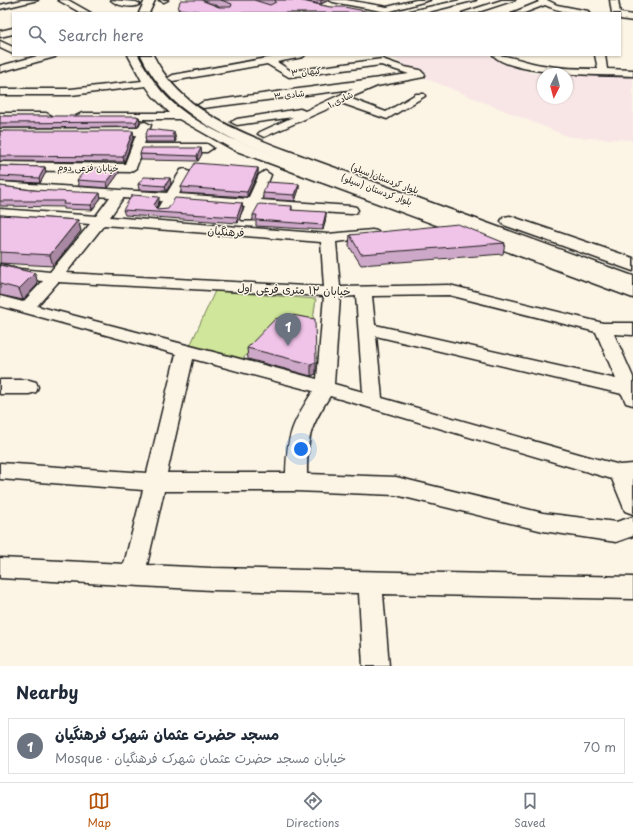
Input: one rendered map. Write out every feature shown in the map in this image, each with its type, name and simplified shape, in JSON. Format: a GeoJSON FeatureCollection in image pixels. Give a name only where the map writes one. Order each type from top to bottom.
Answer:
{"type":"FeatureCollection","features":[{"type":"Feature","properties":{"kind":"main road"},"geometry":{"type":"LineString","coordinates":[[144,12],[150,0]]}},
{"type":"Feature","properties":{"kind":"main road"},"geometry":{"type":"LineString","coordinates":[[158,12],[163,0]]}},
{"type":"Feature","properties":{"kind":"main road","name":"بلوار کردستان (سیلو)"},"geometry":{"type":"LineString","coordinates":[[148,56],[162,80],[190,109],[213,123],[245,139],[386,186],[456,222],[633,283]]}},
{"type":"Feature","properties":{"kind":"main road","name":"بلوار کردستان(سیلو)"},"geometry":{"type":"LineString","coordinates":[[162,56],[173,78],[203,105],[264,134],[386,186],[633,265]]}},
{"type":"Feature","properties":{"kind":"street"},"geometry":{"type":"LineString","coordinates":[[0,8],[34,0]]}},
{"type":"Feature","properties":{"kind":"street"},"geometry":{"type":"LineString","coordinates":[[62,0],[85,12]]}},
{"type":"Feature","properties":{"kind":"street"},"geometry":{"type":"LineString","coordinates":[[115,0],[121,3],[138,2],[133,12]]}},
{"type":"Feature","properties":{"kind":"street"},"geometry":{"type":"LineString","coordinates":[[364,12],[380,0]]}},
{"type":"Feature","properties":{"kind":"street"},"geometry":{"type":"LineString","coordinates":[[330,1],[352,2],[387,10],[426,0]]}},
{"type":"Feature","properties":{"kind":"street"},"geometry":{"type":"LineString","coordinates":[[417,12],[468,0],[494,12]]}},
{"type":"Feature","properties":{"kind":"street"},"geometry":{"type":"LineString","coordinates":[[470,12],[510,0]]}},
{"type":"Feature","properties":{"kind":"street"},"geometry":{"type":"LineString","coordinates":[[575,11],[580,0]]}},
{"type":"Feature","properties":{"kind":"street"},"geometry":{"type":"LineString","coordinates":[[614,0],[616,12]]}},
{"type":"Feature","properties":{"kind":"street"},"geometry":{"type":"LineString","coordinates":[[518,12],[543,1],[563,9],[580,12]]}},
{"type":"Feature","properties":{"kind":"street"},"geometry":{"type":"LineString","coordinates":[[0,11],[15,5],[25,10]]}},
{"type":"Feature","properties":{"kind":"street"},"geometry":{"type":"LineString","coordinates":[[556,12],[563,9]]}},
{"type":"Feature","properties":{"kind":"street"},"geometry":{"type":"LineString","coordinates":[[621,16],[633,18],[633,24]]}},
{"type":"Feature","properties":{"kind":"street"},"geometry":{"type":"LineString","coordinates":[[0,34],[12,31]]}},
{"type":"Feature","properties":{"kind":"street"},"geometry":{"type":"LineString","coordinates":[[0,44],[12,50]]}},
{"type":"Feature","properties":{"kind":"street"},"geometry":{"type":"LineString","coordinates":[[0,54],[12,51]]}},
{"type":"Feature","properties":{"kind":"street"},"geometry":{"type":"LineString","coordinates":[[22,56],[29,61]]}},
{"type":"Feature","properties":{"kind":"street"},"geometry":{"type":"LineString","coordinates":[[0,69],[48,56]]}},
{"type":"Feature","properties":{"kind":"street"},"geometry":{"type":"LineString","coordinates":[[134,56],[148,83],[160,97],[182,116],[207,132],[238,146],[456,222],[633,293]]}},
{"type":"Feature","properties":{"kind":"street"},"geometry":{"type":"LineString","coordinates":[[390,56],[418,74]]}},
{"type":"Feature","properties":{"kind":"street"},"geometry":{"type":"LineString","coordinates":[[503,56],[535,68],[569,66],[603,72],[633,73]]}},
{"type":"Feature","properties":{"kind":"street"},"geometry":{"type":"LineString","coordinates":[[535,56],[535,68]]}},
{"type":"Feature","properties":{"kind":"street"},"geometry":{"type":"LineString","coordinates":[[600,56],[603,72]]}},
{"type":"Feature","properties":{"kind":"street"},"geometry":{"type":"LineString","coordinates":[[173,78],[232,67],[261,59],[283,57]]}},
{"type":"Feature","properties":{"kind":"street"},"geometry":{"type":"LineString","coordinates":[[224,59],[232,67]]}},
{"type":"Feature","properties":{"kind":"street","name":"کیهان ۳"},"geometry":{"type":"LineString","coordinates":[[261,59],[289,74],[382,62],[418,74]]}},
{"type":"Feature","properties":{"kind":"street","name":"شادی ۱"},"geometry":{"type":"LineString","coordinates":[[264,134],[303,113],[341,99],[374,83],[418,74]]}},
{"type":"Feature","properties":{"kind":"street"},"geometry":{"type":"LineString","coordinates":[[0,92],[71,92],[148,83]]}},
{"type":"Feature","properties":{"kind":"street","name":"شادی ۳"},"geometry":{"type":"LineString","coordinates":[[203,105],[374,83]]}},
{"type":"Feature","properties":{"kind":"street"},"geometry":{"type":"LineString","coordinates":[[98,116],[113,88]]}},
{"type":"Feature","properties":{"kind":"street"},"geometry":{"type":"LineString","coordinates":[[341,99],[387,116],[420,96]]}},
{"type":"Feature","properties":{"kind":"street"},"geometry":{"type":"LineString","coordinates":[[145,124],[158,108],[160,97]]}},
{"type":"Feature","properties":{"kind":"street"},"geometry":{"type":"LineString","coordinates":[[237,122],[303,113]]}},
{"type":"Feature","properties":{"kind":"street"},"geometry":{"type":"LineString","coordinates":[[0,116],[98,116],[145,124]]}},
{"type":"Feature","properties":{"kind":"street"},"geometry":{"type":"LineString","coordinates":[[0,132],[145,124],[182,116]]}},
{"type":"Feature","properties":{"kind":"street","name":"خیابان فرعی دوم"},"geometry":{"type":"LineString","coordinates":[[0,166],[130,168],[145,124]]}},
{"type":"Feature","properties":{"kind":"street"},"geometry":{"type":"LineString","coordinates":[[137,148],[207,148]]}},
{"type":"Feature","properties":{"kind":"street"},"geometry":{"type":"LineString","coordinates":[[163,211],[185,173]]}},
{"type":"Feature","properties":{"kind":"street"},"geometry":{"type":"LineString","coordinates":[[247,217],[254,204],[265,175]]}},
{"type":"Feature","properties":{"kind":"street"},"geometry":{"type":"LineString","coordinates":[[68,190],[78,177]]}},
{"type":"Feature","properties":{"kind":"street"},"geometry":{"type":"LineString","coordinates":[[0,186],[351,210]]}},
{"type":"Feature","properties":{"kind":"street"},"geometry":{"type":"LineString","coordinates":[[26,308],[56,277],[100,222],[119,194]]}},
{"type":"Feature","properties":{"kind":"street","name":"فرهنگیان"},"geometry":{"type":"LineString","coordinates":[[0,213],[100,222],[328,238],[387,232]]}},
{"type":"Feature","properties":{"kind":"street"},"geometry":{"type":"LineString","coordinates":[[417,229],[456,222]]}},
{"type":"Feature","properties":{"kind":"street"},"geometry":{"type":"LineString","coordinates":[[296,482],[297,447],[304,421],[326,388],[332,292],[328,238]]}},
{"type":"Feature","properties":{"kind":"street","name":"خیابان ۱۲ متری فرعی اول"},"geometry":{"type":"LineString","coordinates":[[0,269],[20,274],[56,277],[332,292],[364,290],[449,290],[602,328],[633,329]]}},
{"type":"Feature","properties":{"kind":"street"},"geometry":{"type":"LineString","coordinates":[[364,290],[373,402]]}},
{"type":"Feature","properties":{"kind":"street"},"geometry":{"type":"LineString","coordinates":[[0,301],[326,388],[586,464],[626,472],[633,505]]}},
{"type":"Feature","properties":{"kind":"street"},"geometry":{"type":"LineString","coordinates":[[366,328],[632,393]]}},
{"type":"Feature","properties":{"kind":"street"},"geometry":{"type":"LineString","coordinates":[[602,328],[632,393]]}},
{"type":"Feature","properties":{"kind":"street"},"geometry":{"type":"LineString","coordinates":[[133,575],[186,351]]}},
{"type":"Feature","properties":{"kind":"street"},"geometry":{"type":"LineString","coordinates":[[0,387],[30,387]]}},
{"type":"Feature","properties":{"kind":"street"},"geometry":{"type":"LineString","coordinates":[[0,471],[154,482],[296,482],[396,486],[543,522],[616,532],[633,526]]}},
{"type":"Feature","properties":{"kind":"street"},"geometry":{"type":"LineString","coordinates":[[0,568],[133,575],[633,588]]}},
{"type":"Feature","properties":{"kind":"street"},"geometry":{"type":"LineString","coordinates":[[370,582],[376,666]]}},
{"type":"Feature","properties":{"kind":"shaded area"},"geometry":{"type":"Polygon","coordinates":[[[391,56],[490,56],[532,73],[537,73],[537,104],[573,104],[573,74],[633,77],[633,140],[569,137],[420,76],[391,56]]]}},
{"type":"Feature","properties":{"kind":"green space"},"geometry":{"type":"Polygon","coordinates":[[[215,291],[316,299],[312,326],[279,327],[241,360],[189,348],[215,291]]]}},
{"type":"Feature","properties":{"kind":"building"},"geometry":{"type":"Polygon","coordinates":[[[201,0],[219,7],[231,7],[232,4],[221,0],[254,0],[270,5],[276,2],[275,0],[298,0],[330,7],[344,7],[371,12],[205,12],[178,9],[180,1],[201,0]]]}},
{"type":"Feature","properties":{"kind":"building"},"geometry":{"type":"Polygon","coordinates":[[[0,116],[139,117],[136,122],[0,123],[0,116]]]}},
{"type":"Feature","properties":{"kind":"building"},"geometry":{"type":"Polygon","coordinates":[[[148,129],[174,132],[172,135],[175,135],[174,137],[145,137],[148,129]]]}},
{"type":"Feature","properties":{"kind":"building"},"geometry":{"type":"Polygon","coordinates":[[[0,131],[133,131],[123,157],[0,156],[0,131]]]}},
{"type":"Feature","properties":{"kind":"building"},"geometry":{"type":"Polygon","coordinates":[[[142,148],[201,148],[197,156],[140,154],[142,148]]]}},
{"type":"Feature","properties":{"kind":"building"},"geometry":{"type":"Polygon","coordinates":[[[195,163],[258,168],[247,192],[181,187],[195,163]]]}},
{"type":"Feature","properties":{"kind":"building"},"geometry":{"type":"Polygon","coordinates":[[[0,166],[45,167],[39,178],[0,176],[0,166]]]}},
{"type":"Feature","properties":{"kind":"building"},"geometry":{"type":"Polygon","coordinates":[[[87,168],[118,168],[107,182],[77,180],[87,168]]]}},
{"type":"Feature","properties":{"kind":"building"},"geometry":{"type":"Polygon","coordinates":[[[144,177],[170,178],[165,186],[138,184],[144,177]]]}},
{"type":"Feature","properties":{"kind":"building"},"geometry":{"type":"Polygon","coordinates":[[[267,182],[299,184],[295,195],[263,193],[267,182]]]}},
{"type":"Feature","properties":{"kind":"building"},"geometry":{"type":"Polygon","coordinates":[[[0,186],[32,190],[100,193],[91,205],[63,204],[64,201],[0,201],[0,186]]]}},
{"type":"Feature","properties":{"kind":"building"},"geometry":{"type":"Polygon","coordinates":[[[132,195],[159,197],[154,205],[157,210],[168,209],[175,198],[242,203],[237,217],[123,210],[132,195]]]}},
{"type":"Feature","properties":{"kind":"building"},"geometry":{"type":"Polygon","coordinates":[[[259,204],[292,206],[291,210],[326,212],[323,225],[256,220],[257,215],[253,215],[259,204]]]}},
{"type":"Feature","properties":{"kind":"building"},"geometry":{"type":"Polygon","coordinates":[[[0,215],[78,220],[50,255],[0,252],[0,215]]]}},
{"type":"Feature","properties":{"kind":"building"},"geometry":{"type":"Polygon","coordinates":[[[458,224],[505,243],[361,254],[350,235],[458,224]]]}},
{"type":"Feature","properties":{"kind":"building"},"geometry":{"type":"Polygon","coordinates":[[[0,265],[35,273],[19,289],[0,284],[0,265]]]}},
{"type":"Feature","properties":{"kind":"building"},"geometry":{"type":"Polygon","coordinates":[[[292,315],[315,319],[316,362],[311,364],[247,348],[275,319],[292,315]]]}},
{"type":"Feature","properties":{"kind":"place","name":"مسجد حضرت عثمان شهرک فرهنگیان"},"geometry":{"type":"Point","coordinates":[288,346]}}]}
